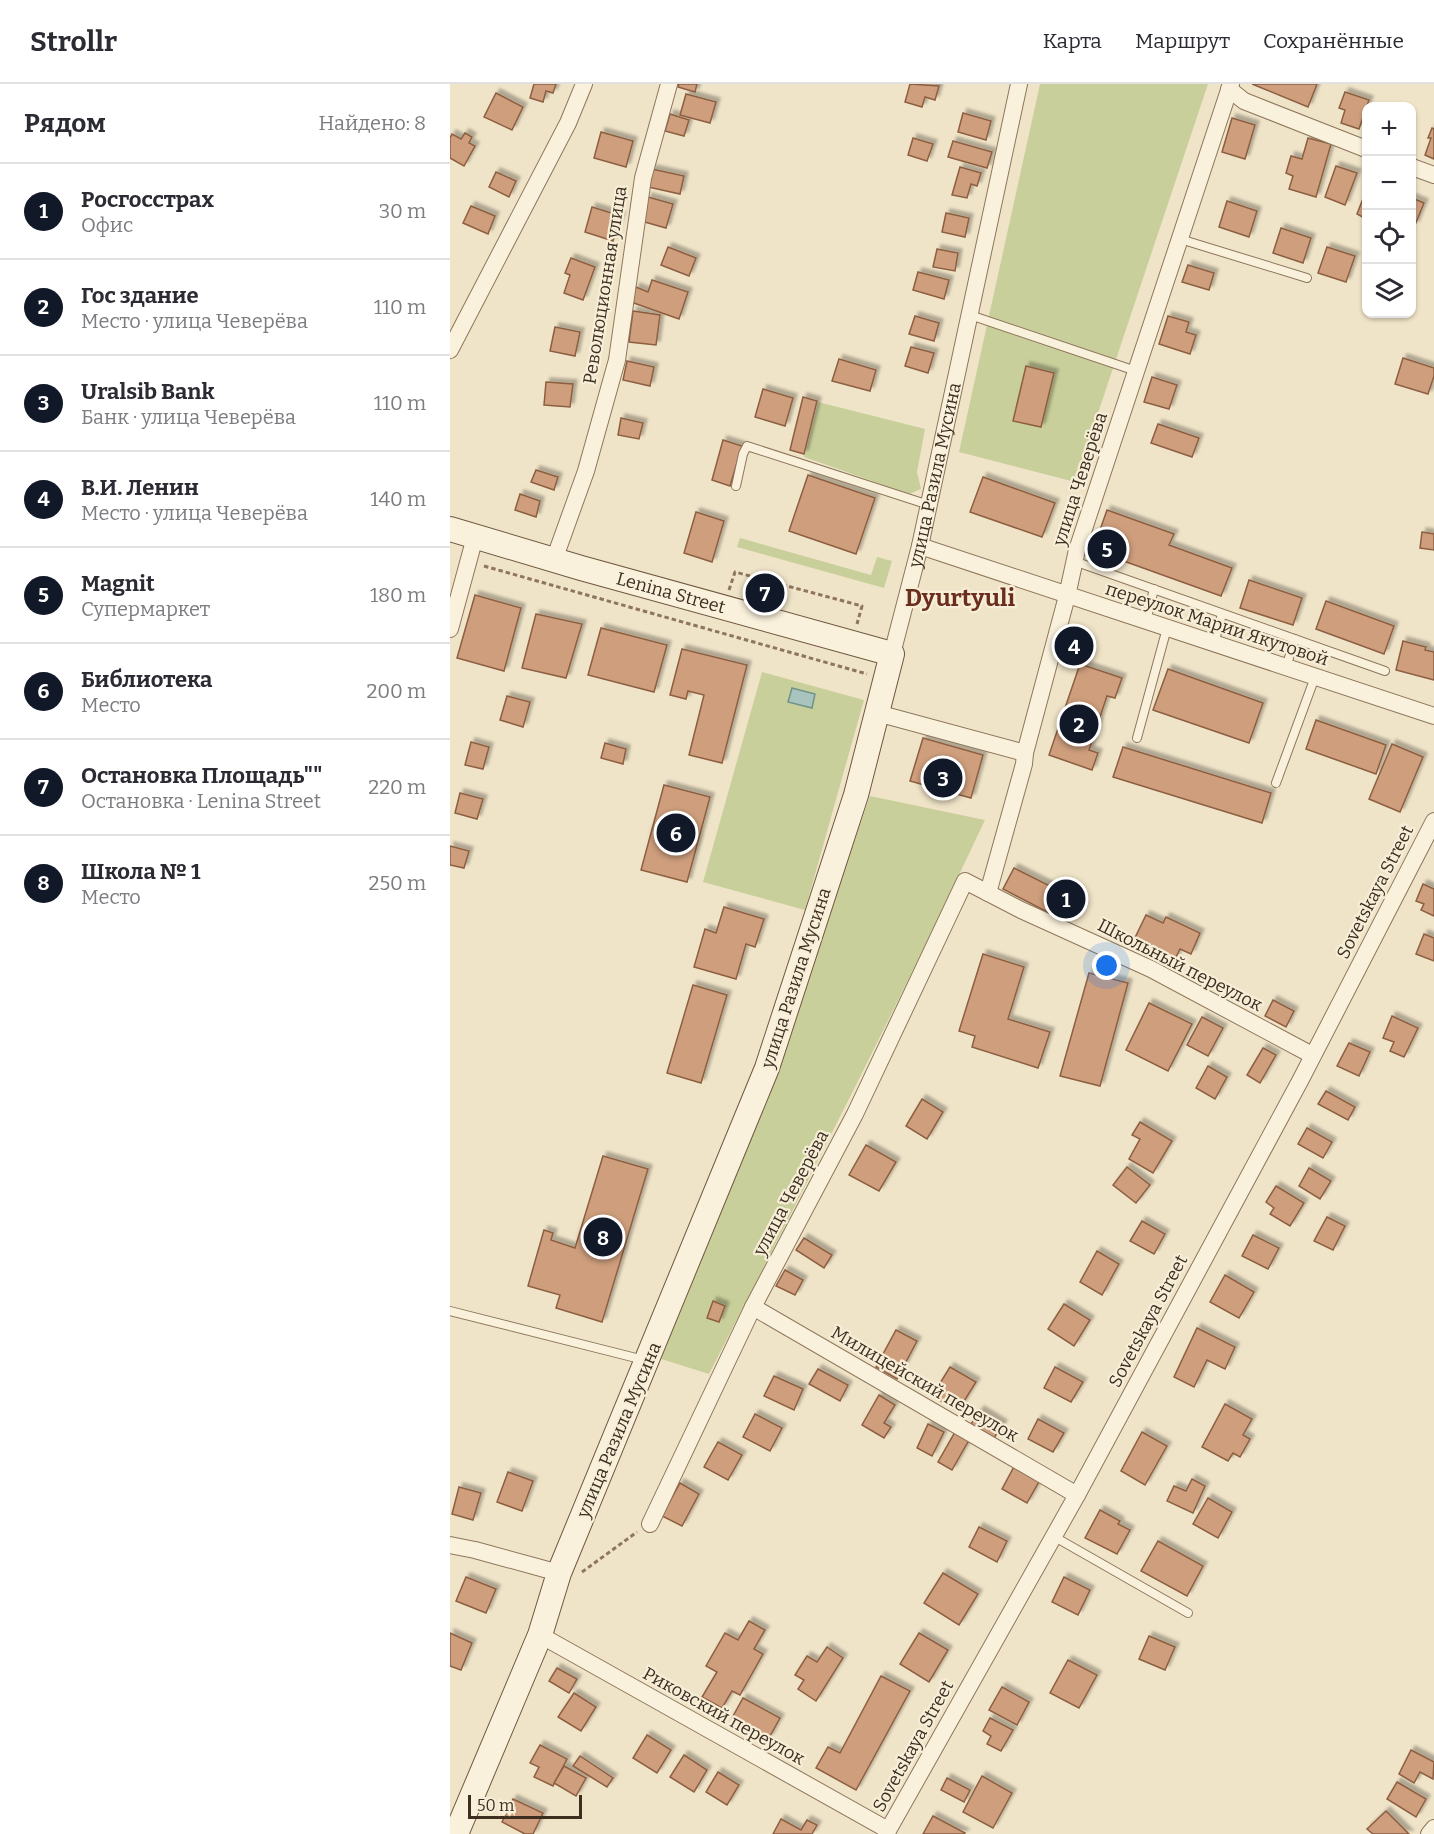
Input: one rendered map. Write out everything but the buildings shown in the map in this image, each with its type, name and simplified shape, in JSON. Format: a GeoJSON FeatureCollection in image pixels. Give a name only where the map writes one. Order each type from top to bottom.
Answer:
{"type":"FeatureCollection","features":[{"type":"Feature","properties":{"kind":"main road","name":"Lenina Street"},"geometry":{"type":"LineString","coordinates":[[450,529],[892,654]]}},
{"type":"Feature","properties":{"kind":"main road","name":"улица Разила Мусина"},"geometry":{"type":"LineString","coordinates":[[456,1834],[540,1635],[569,1574],[648,1360],[767,1068],[856,795],[892,654]]}},
{"type":"Feature","properties":{"kind":"street"},"geometry":{"type":"LineString","coordinates":[[450,350],[568,123],[584,84]]}},
{"type":"Feature","properties":{"kind":"street","name":"Революционная улица"},"geometry":{"type":"LineString","coordinates":[[554,560],[586,471],[617,360],[643,178],[669,84]]}},
{"type":"Feature","properties":{"kind":"street","name":"улица Разила Мусина"},"geometry":{"type":"LineString","coordinates":[[892,654],[920,546],[1019,84]]}},
{"type":"Feature","properties":{"kind":"street"},"geometry":{"type":"LineString","coordinates":[[1230,87],[1244,101],[1362,147]]}},
{"type":"Feature","properties":{"kind":"street","name":"улица Чеверёва"},"geometry":{"type":"LineString","coordinates":[[988,892],[1024,764],[1074,561],[1230,87]]}},
{"type":"Feature","properties":{"kind":"street"},"geometry":{"type":"LineString","coordinates":[[1416,168],[1434,175]]}},
{"type":"Feature","properties":{"kind":"street"},"geometry":{"type":"LineString","coordinates":[[450,629],[475,537]]}},
{"type":"Feature","properties":{"kind":"street","name":"переулок Марии Якутовой"},"geometry":{"type":"LineString","coordinates":[[920,546],[1434,716]]}},
{"type":"Feature","properties":{"kind":"street"},"geometry":{"type":"LineString","coordinates":[[877,713],[1025,753]]}},
{"type":"Feature","properties":{"kind":"street","name":"Sovetskaya Street"},"geometry":{"type":"LineString","coordinates":[[887,1832],[1077,1495],[1295,1091],[1434,821]]}},
{"type":"Feature","properties":{"kind":"street","name":"улица Чеверёва"},"geometry":{"type":"LineString","coordinates":[[650,1524],[753,1307],[855,1114],[965,881]]}},
{"type":"Feature","properties":{"kind":"street","name":"Школьный переулок"},"geometry":{"type":"LineString","coordinates":[[965,881],[1021,910],[1151,969],[1312,1055]]}},
{"type":"Feature","properties":{"kind":"street","name":"Милицейский переулок"},"geometry":{"type":"LineString","coordinates":[[753,1307],[1077,1495]]}},
{"type":"Feature","properties":{"kind":"street"},"geometry":{"type":"LineString","coordinates":[[450,1545],[569,1574]]}},
{"type":"Feature","properties":{"kind":"street","name":"Риковский переулок"},"geometry":{"type":"LineString","coordinates":[[540,1635],[887,1832]]}},
{"type":"Feature","properties":{"kind":"street"},"geometry":{"type":"LineString","coordinates":[[1429,1834],[1434,1828]]}},
{"type":"Feature","properties":{"kind":"lane"},"geometry":{"type":"LineString","coordinates":[[1180,239],[1307,278]]}},
{"type":"Feature","properties":{"kind":"lane"},"geometry":{"type":"LineString","coordinates":[[970,315],[1136,371]]}},
{"type":"Feature","properties":{"kind":"lane"},"geometry":{"type":"LineString","coordinates":[[736,486],[747,446],[929,505]]}},
{"type":"Feature","properties":{"kind":"lane"},"geometry":{"type":"LineString","coordinates":[[1074,561],[1385,671]]}},
{"type":"Feature","properties":{"kind":"lane"},"geometry":{"type":"LineString","coordinates":[[1146,621],[1154,589]]}},
{"type":"Feature","properties":{"kind":"lane"},"geometry":{"type":"LineString","coordinates":[[1214,644],[1222,614]]}},
{"type":"Feature","properties":{"kind":"lane"},"geometry":{"type":"LineString","coordinates":[[1137,738],[1167,628]]}},
{"type":"Feature","properties":{"kind":"lane"},"geometry":{"type":"LineString","coordinates":[[1286,667],[1295,639]]}},
{"type":"Feature","properties":{"kind":"lane"},"geometry":{"type":"LineString","coordinates":[[1276,783],[1315,677]]}},
{"type":"Feature","properties":{"kind":"lane"},"geometry":{"type":"LineString","coordinates":[[450,1311],[648,1360]]}},
{"type":"Feature","properties":{"kind":"lane"},"geometry":{"type":"LineString","coordinates":[[1053,1536],[1188,1613]]}},
{"type":"Feature","properties":{"kind":"path"},"geometry":{"type":"LineString","coordinates":[[468,561],[886,679]]}},
{"type":"Feature","properties":{"kind":"path"},"geometry":{"type":"LineString","coordinates":[[719,587],[730,590],[735,572],[862,606],[857,624]]}},
{"type":"Feature","properties":{"kind":"path"},"geometry":{"type":"LineString","coordinates":[[569,1574],[650,1524]]}},
{"type":"Feature","properties":{"kind":"green space"},"geometry":{"type":"Polygon","coordinates":[[[1040,84],[1208,84],[1075,482],[959,452],[1040,84]]]}},
{"type":"Feature","properties":{"kind":"green space"},"geometry":{"type":"Polygon","coordinates":[[[818,402],[925,429],[917,472],[921,489],[909,494],[804,457],[818,402]]]}},
{"type":"Feature","properties":{"kind":"green space"},"geometry":{"type":"Polygon","coordinates":[[[740,538],[871,575],[877,557],[892,561],[884,588],[737,547],[740,538]]]}},
{"type":"Feature","properties":{"kind":"green space"},"geometry":{"type":"Polygon","coordinates":[[[762,672],[864,700],[805,910],[703,882],[762,672]]]}},
{"type":"Feature","properties":{"kind":"green space"},"geometry":{"type":"Polygon","coordinates":[[[870,796],[985,820],[884,1029],[709,1374],[661,1359],[786,1039],[870,796]]]}},
{"type":"Feature","properties":{"kind":"water"},"geometry":{"type":"Polygon","coordinates":[[[792,688],[815,694],[812,708],[788,702],[792,688]]]}},
{"type":"Feature","properties":{"kind":"place","name":"Magnit"},"geometry":{"type":"Point","coordinates":[1107,549]}},
{"type":"Feature","properties":{"kind":"place","name":"Остановка Площадь\"\""},"geometry":{"type":"Point","coordinates":[765,593]}},
{"type":"Feature","properties":{"kind":"place","name":"В.И. Ленин"},"geometry":{"type":"Point","coordinates":[1074,646]}},
{"type":"Feature","properties":{"kind":"place","name":"Гос здание"},"geometry":{"type":"Point","coordinates":[1079,724]}},
{"type":"Feature","properties":{"kind":"place","name":"Uralsib Bank"},"geometry":{"type":"Point","coordinates":[943,778]}},
{"type":"Feature","properties":{"kind":"place","name":"Библиотека"},"geometry":{"type":"Point","coordinates":[676,833]}},
{"type":"Feature","properties":{"kind":"place","name":"Росгосстрах"},"geometry":{"type":"Point","coordinates":[1066,899]}},
{"type":"Feature","properties":{"kind":"place","name":"Школа № 1"},"geometry":{"type":"Point","coordinates":[603,1237]}},
{"type":"Feature","properties":{"kind":"district","name":"Dyurtyuli"},"geometry":{"type":"Point","coordinates":[960,598]}}]}
